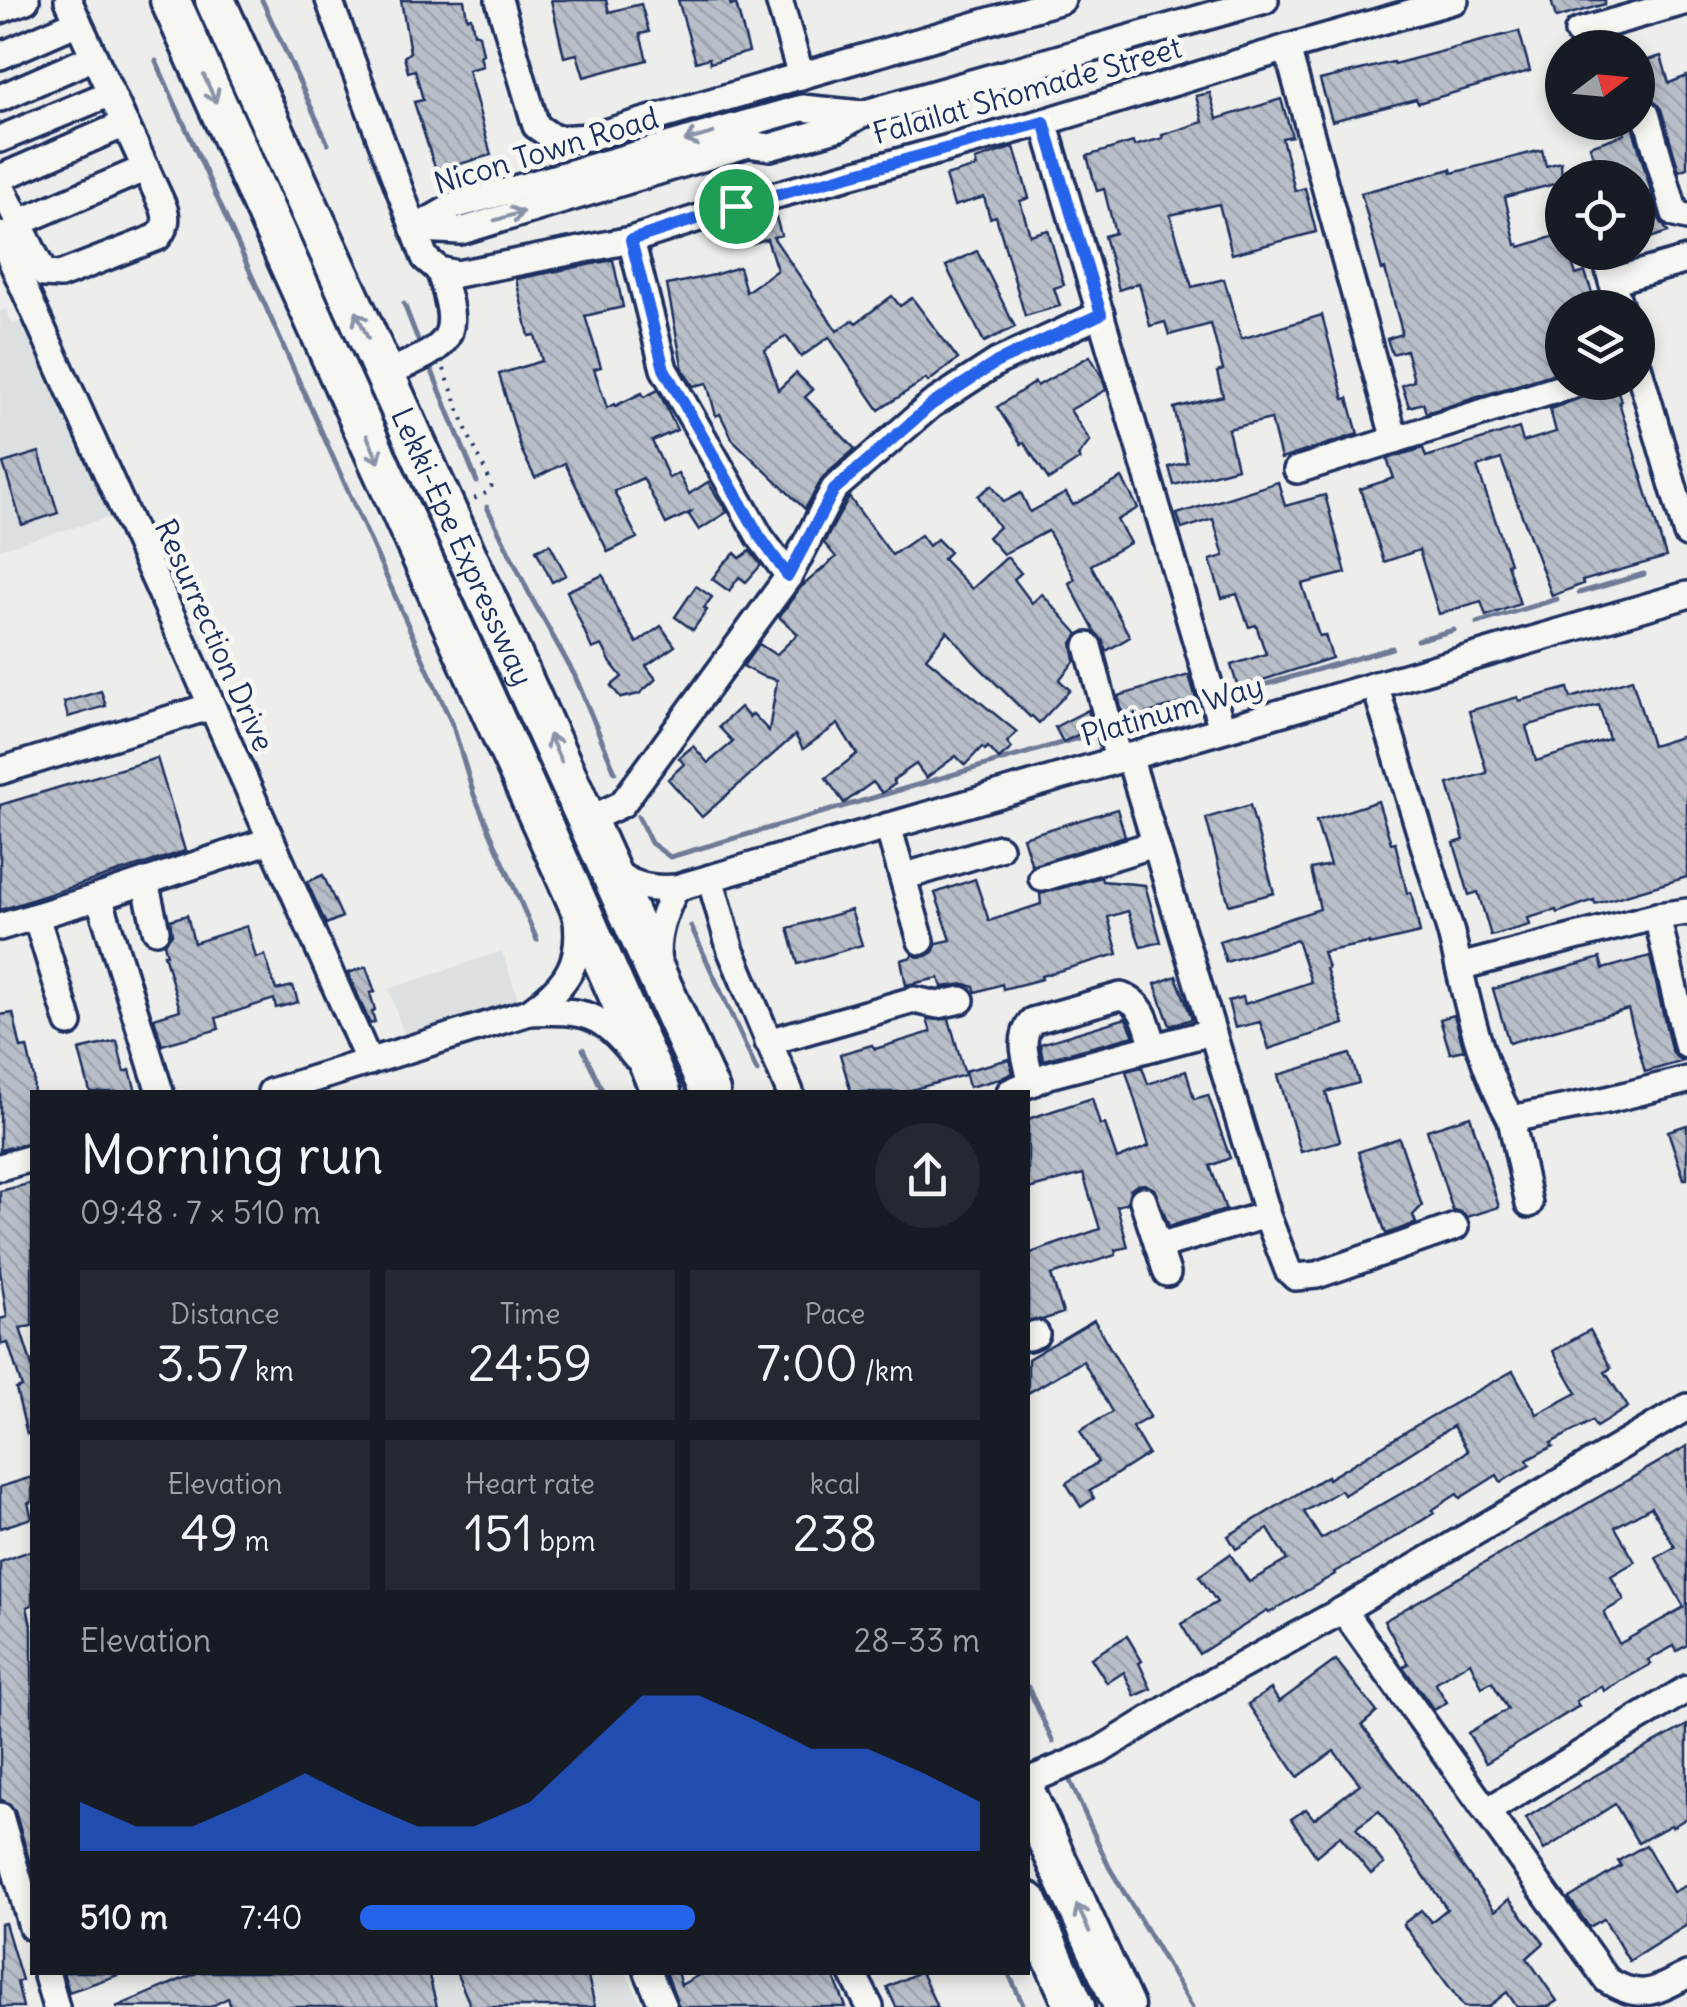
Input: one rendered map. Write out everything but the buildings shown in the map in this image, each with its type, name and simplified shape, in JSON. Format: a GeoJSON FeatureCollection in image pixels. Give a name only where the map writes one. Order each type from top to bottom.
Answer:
{"type":"FeatureCollection","features":[{"type":"Feature","properties":{"kind":"highway","name":"Lekki-Epe Expressway"},"geometry":{"type":"LineString","coordinates":[[170,0],[659,1090]]}},
{"type":"Feature","properties":{"kind":"highway","name":"Lekki-Epe Expressway"},"geometry":{"type":"LineString","coordinates":[[214,0],[709,1090]]}},
{"type":"Feature","properties":{"kind":"highway"},"geometry":{"type":"LineString","coordinates":[[1030,1802],[1124,2007]]}},
{"type":"Feature","properties":{"kind":"highway"},"geometry":{"type":"LineString","coordinates":[[1030,1906],[1075,2007]]}},
{"type":"Feature","properties":{"kind":"street"},"geometry":{"type":"LineString","coordinates":[[0,10],[26,0]]}},
{"type":"Feature","properties":{"kind":"street"},"geometry":{"type":"LineString","coordinates":[[329,0],[425,258],[439,270],[448,292],[448,336],[438,348],[385,374]]}},
{"type":"Feature","properties":{"kind":"street"},"geometry":{"type":"LineString","coordinates":[[499,0],[536,126],[554,139],[590,136],[1052,1]]}},
{"type":"Feature","properties":{"kind":"street"},"geometry":{"type":"LineString","coordinates":[[779,0],[801,76]]}},
{"type":"Feature","properties":{"kind":"street","name":"Nicon Town Road"},"geometry":{"type":"LineString","coordinates":[[745,134],[770,146],[840,126],[862,114],[1265,0]]}},
{"type":"Feature","properties":{"kind":"street","name":"Falailat Shomade Street"},"geometry":{"type":"LineString","coordinates":[[439,270],[458,274],[631,240],[736,206],[1044,122],[1455,0]]}},
{"type":"Feature","properties":{"kind":"street"},"geometry":{"type":"LineString","coordinates":[[1585,30],[1687,1]]}},
{"type":"Feature","properties":{"kind":"street"},"geometry":{"type":"LineString","coordinates":[[0,56],[73,11],[126,124],[167,215],[165,228],[158,237],[60,275],[44,274],[9,229],[0,181],[126,124]]}},
{"type":"Feature","properties":{"kind":"street"},"geometry":{"type":"LineString","coordinates":[[1287,48],[1394,440]]}},
{"type":"Feature","properties":{"kind":"street"},"geometry":{"type":"LineString","coordinates":[[0,98],[94,57]]}},
{"type":"Feature","properties":{"kind":"street"},"geometry":{"type":"LineString","coordinates":[[0,138],[111,93]]}},
{"type":"Feature","properties":{"kind":"street"},"geometry":{"type":"LineString","coordinates":[[802,108],[810,135]]}},
{"type":"Feature","properties":{"kind":"street","name":"Nicon Town Road"},"geometry":{"type":"LineString","coordinates":[[414,229],[461,231],[745,134],[802,108],[862,114]]}},
{"type":"Feature","properties":{"kind":"street"},"geometry":{"type":"LineString","coordinates":[[1044,122],[1222,730]]}},
{"type":"Feature","properties":{"kind":"street"},"geometry":{"type":"LineString","coordinates":[[1654,140],[1675,214],[1687,217]]}},
{"type":"Feature","properties":{"kind":"street"},"geometry":{"type":"LineString","coordinates":[[9,229],[146,168]]}},
{"type":"Feature","properties":{"kind":"street","name":"Resurrection Drive"},"geometry":{"type":"LineString","coordinates":[[9,229],[368,1062]]}},
{"type":"Feature","properties":{"kind":"street"},"geometry":{"type":"LineString","coordinates":[[631,240],[664,369],[760,537],[788,576]]}},
{"type":"Feature","properties":{"kind":"street"},"geometry":{"type":"LineString","coordinates":[[1612,281],[1687,260]]}},
{"type":"Feature","properties":{"kind":"street"},"geometry":{"type":"LineString","coordinates":[[1609,270],[1615,290]]}},
{"type":"Feature","properties":{"kind":"street"},"geometry":{"type":"LineString","coordinates":[[588,820],[622,804],[788,576],[834,490],[931,405],[997,362],[1101,314]]}},
{"type":"Feature","properties":{"kind":"street"},"geometry":{"type":"LineString","coordinates":[[1298,470],[1545,393]]}},
{"type":"Feature","properties":{"kind":"street"},"geometry":{"type":"LineString","coordinates":[[1648,400],[1687,534]]}},
{"type":"Feature","properties":{"kind":"street","name":"Platinum Way"},"geometry":{"type":"LineString","coordinates":[[608,864],[620,878],[640,886],[676,888],[1687,595]]}},
{"type":"Feature","properties":{"kind":"street"},"geometry":{"type":"LineString","coordinates":[[1088,646],[1156,844],[1266,1213],[1288,1270],[1295,1278],[1317,1276],[1455,1227]]}},
{"type":"Feature","properties":{"kind":"street"},"geometry":{"type":"LineString","coordinates":[[1375,685],[1451,933],[1478,1045],[1511,1118],[1528,1204]]}},
{"type":"Feature","properties":{"kind":"street"},"geometry":{"type":"LineString","coordinates":[[0,771],[212,706]]}},
{"type":"Feature","properties":{"kind":"street"},"geometry":{"type":"LineString","coordinates":[[888,826],[921,941]]}},
{"type":"Feature","properties":{"kind":"street"},"geometry":{"type":"LineString","coordinates":[[0,927],[271,840]]}},
{"type":"Feature","properties":{"kind":"street"},"geometry":{"type":"LineString","coordinates":[[1042,878],[1156,844]]}},
{"type":"Feature","properties":{"kind":"street"},"geometry":{"type":"LineString","coordinates":[[903,877],[999,848]]}},
{"type":"Feature","properties":{"kind":"street"},"geometry":{"type":"LineString","coordinates":[[710,878],[731,951],[789,1090]]}},
{"type":"Feature","properties":{"kind":"street"},"geometry":{"type":"LineString","coordinates":[[145,882],[156,930]]}},
{"type":"Feature","properties":{"kind":"street"},"geometry":{"type":"LineString","coordinates":[[660,981],[656,949],[667,905],[676,888]]}},
{"type":"Feature","properties":{"kind":"street"},"geometry":{"type":"LineString","coordinates":[[529,1012],[555,994],[572,968],[580,935],[572,890]]}},
{"type":"Feature","properties":{"kind":"street"},"geometry":{"type":"LineString","coordinates":[[98,897],[159,1090]]}},
{"type":"Feature","properties":{"kind":"street"},"geometry":{"type":"LineString","coordinates":[[1459,967],[1657,916],[1687,912]]}},
{"type":"Feature","properties":{"kind":"street"},"geometry":{"type":"LineString","coordinates":[[36,916],[69,1023]]}},
{"type":"Feature","properties":{"kind":"street"},"geometry":{"type":"LineString","coordinates":[[1657,916],[1687,1045]]}},
{"type":"Feature","properties":{"kind":"street"},"geometry":{"type":"LineString","coordinates":[[1154,1048],[1142,1008],[1122,996],[1032,1021],[1024,1030],[1021,1088],[1049,1075],[1154,1048],[1211,1032]]}},
{"type":"Feature","properties":{"kind":"street"},"geometry":{"type":"LineString","coordinates":[[768,1042],[914,1000],[938,1005],[961,1000]]}},
{"type":"Feature","properties":{"kind":"street"},"geometry":{"type":"LineString","coordinates":[[277,1090],[529,1012],[558,1011],[586,1014],[605,1023],[659,1090]]}},
{"type":"Feature","properties":{"kind":"street"},"geometry":{"type":"LineString","coordinates":[[1511,1118],[1687,1080]]}},
{"type":"Feature","properties":{"kind":"street"},"geometry":{"type":"LineString","coordinates":[[0,1167],[30,1159]]}},
{"type":"Feature","properties":{"kind":"street"},"geometry":{"type":"LineString","coordinates":[[1143,1200],[1167,1273]]}},
{"type":"Feature","properties":{"kind":"street"},"geometry":{"type":"LineString","coordinates":[[1158,1246],[1266,1213]]}},
{"type":"Feature","properties":{"kind":"street"},"geometry":{"type":"LineString","coordinates":[[1030,1780],[1099,1752],[1201,1688],[1342,1610],[1687,1407]]}},
{"type":"Feature","properties":{"kind":"street"},"geometry":{"type":"LineString","coordinates":[[1342,1610],[1607,1980],[1626,1992],[1646,1993],[1687,1975]]}},
{"type":"Feature","properties":{"kind":"street"},"geometry":{"type":"LineString","coordinates":[[1486,1811],[1687,1689]]}},
{"type":"Feature","properties":{"kind":"street"},"geometry":{"type":"LineString","coordinates":[[0,1816],[30,1920]]}},
{"type":"Feature","properties":{"kind":"street"},"geometry":{"type":"LineString","coordinates":[[47,1975],[56,2007]]}},
{"type":"Feature","properties":{"kind":"street"},"geometry":{"type":"LineString","coordinates":[[649,1975],[663,2007]]}},
{"type":"Feature","properties":{"kind":"path"},"geometry":{"type":"LineString","coordinates":[[438,348],[468,434],[492,485],[490,492],[462,504]]}},
{"type":"Feature","properties":{"kind":"shaded area"},"geometry":{"type":"Polygon","coordinates":[[[6,309],[13,324],[25,319],[110,517],[0,549],[0,311],[6,309]]]}},
{"type":"Feature","properties":{"kind":"shaded area"},"geometry":{"type":"Polygon","coordinates":[[[502,951],[521,1007],[407,1045],[389,989],[502,951]]]}},
{"type":"Feature","properties":{"kind":"shaded area"},"geometry":{"type":"Polygon","coordinates":[[[225,1975],[627,1975],[643,2007],[235,2007],[225,1975]]]}},
{"type":"Feature","properties":{"kind":"waterway"},"geometry":{"type":"LineString","coordinates":[[262,0],[328,144]]}},
{"type":"Feature","properties":{"kind":"waterway"},"geometry":{"type":"LineString","coordinates":[[156,61],[453,726],[474,795],[537,940]]}},
{"type":"Feature","properties":{"kind":"waterway"},"geometry":{"type":"LineString","coordinates":[[404,304],[420,345]]}},
{"type":"Feature","properties":{"kind":"waterway"},"geometry":{"type":"LineString","coordinates":[[432,371],[477,482]]}},
{"type":"Feature","properties":{"kind":"waterway"},"geometry":{"type":"LineString","coordinates":[[487,507],[575,676],[615,772]]}},
{"type":"Feature","properties":{"kind":"waterway"},"geometry":{"type":"LineString","coordinates":[[1579,593],[1644,574]]}},
{"type":"Feature","properties":{"kind":"waterway"},"geometry":{"type":"LineString","coordinates":[[1477,623],[1557,599]]}},
{"type":"Feature","properties":{"kind":"waterway"},"geometry":{"type":"LineString","coordinates":[[1417,640],[1454,630]]}},
{"type":"Feature","properties":{"kind":"waterway"},"geometry":{"type":"LineString","coordinates":[[1243,691],[1392,648]]}},
{"type":"Feature","properties":{"kind":"waterway"},"geometry":{"type":"LineString","coordinates":[[638,816],[651,843],[670,857],[1102,731]]}},
{"type":"Feature","properties":{"kind":"waterway"},"geometry":{"type":"LineString","coordinates":[[691,926],[757,1071]]}},
{"type":"Feature","properties":{"kind":"waterway"},"geometry":{"type":"LineString","coordinates":[[583,1049],[602,1090]]}},
{"type":"Feature","properties":{"kind":"waterway"},"geometry":{"type":"LineString","coordinates":[[1030,1691],[1053,1742]]}},
{"type":"Feature","properties":{"kind":"waterway"},"geometry":{"type":"LineString","coordinates":[[1070,1781],[1109,1867],[1192,2007]]}},
{"type":"Feature","properties":{"kind":"waterway"},"geometry":{"type":"LineString","coordinates":[[1009,1975],[1024,2007]]}},
{"type":"Feature","properties":{"kind":"route"},"geometry":{"type":"LineString","coordinates":[[1044,122],[1101,314],[997,362],[931,405],[834,490],[788,576],[760,537],[664,369],[631,240],[736,206],[1044,122]]}}]}
